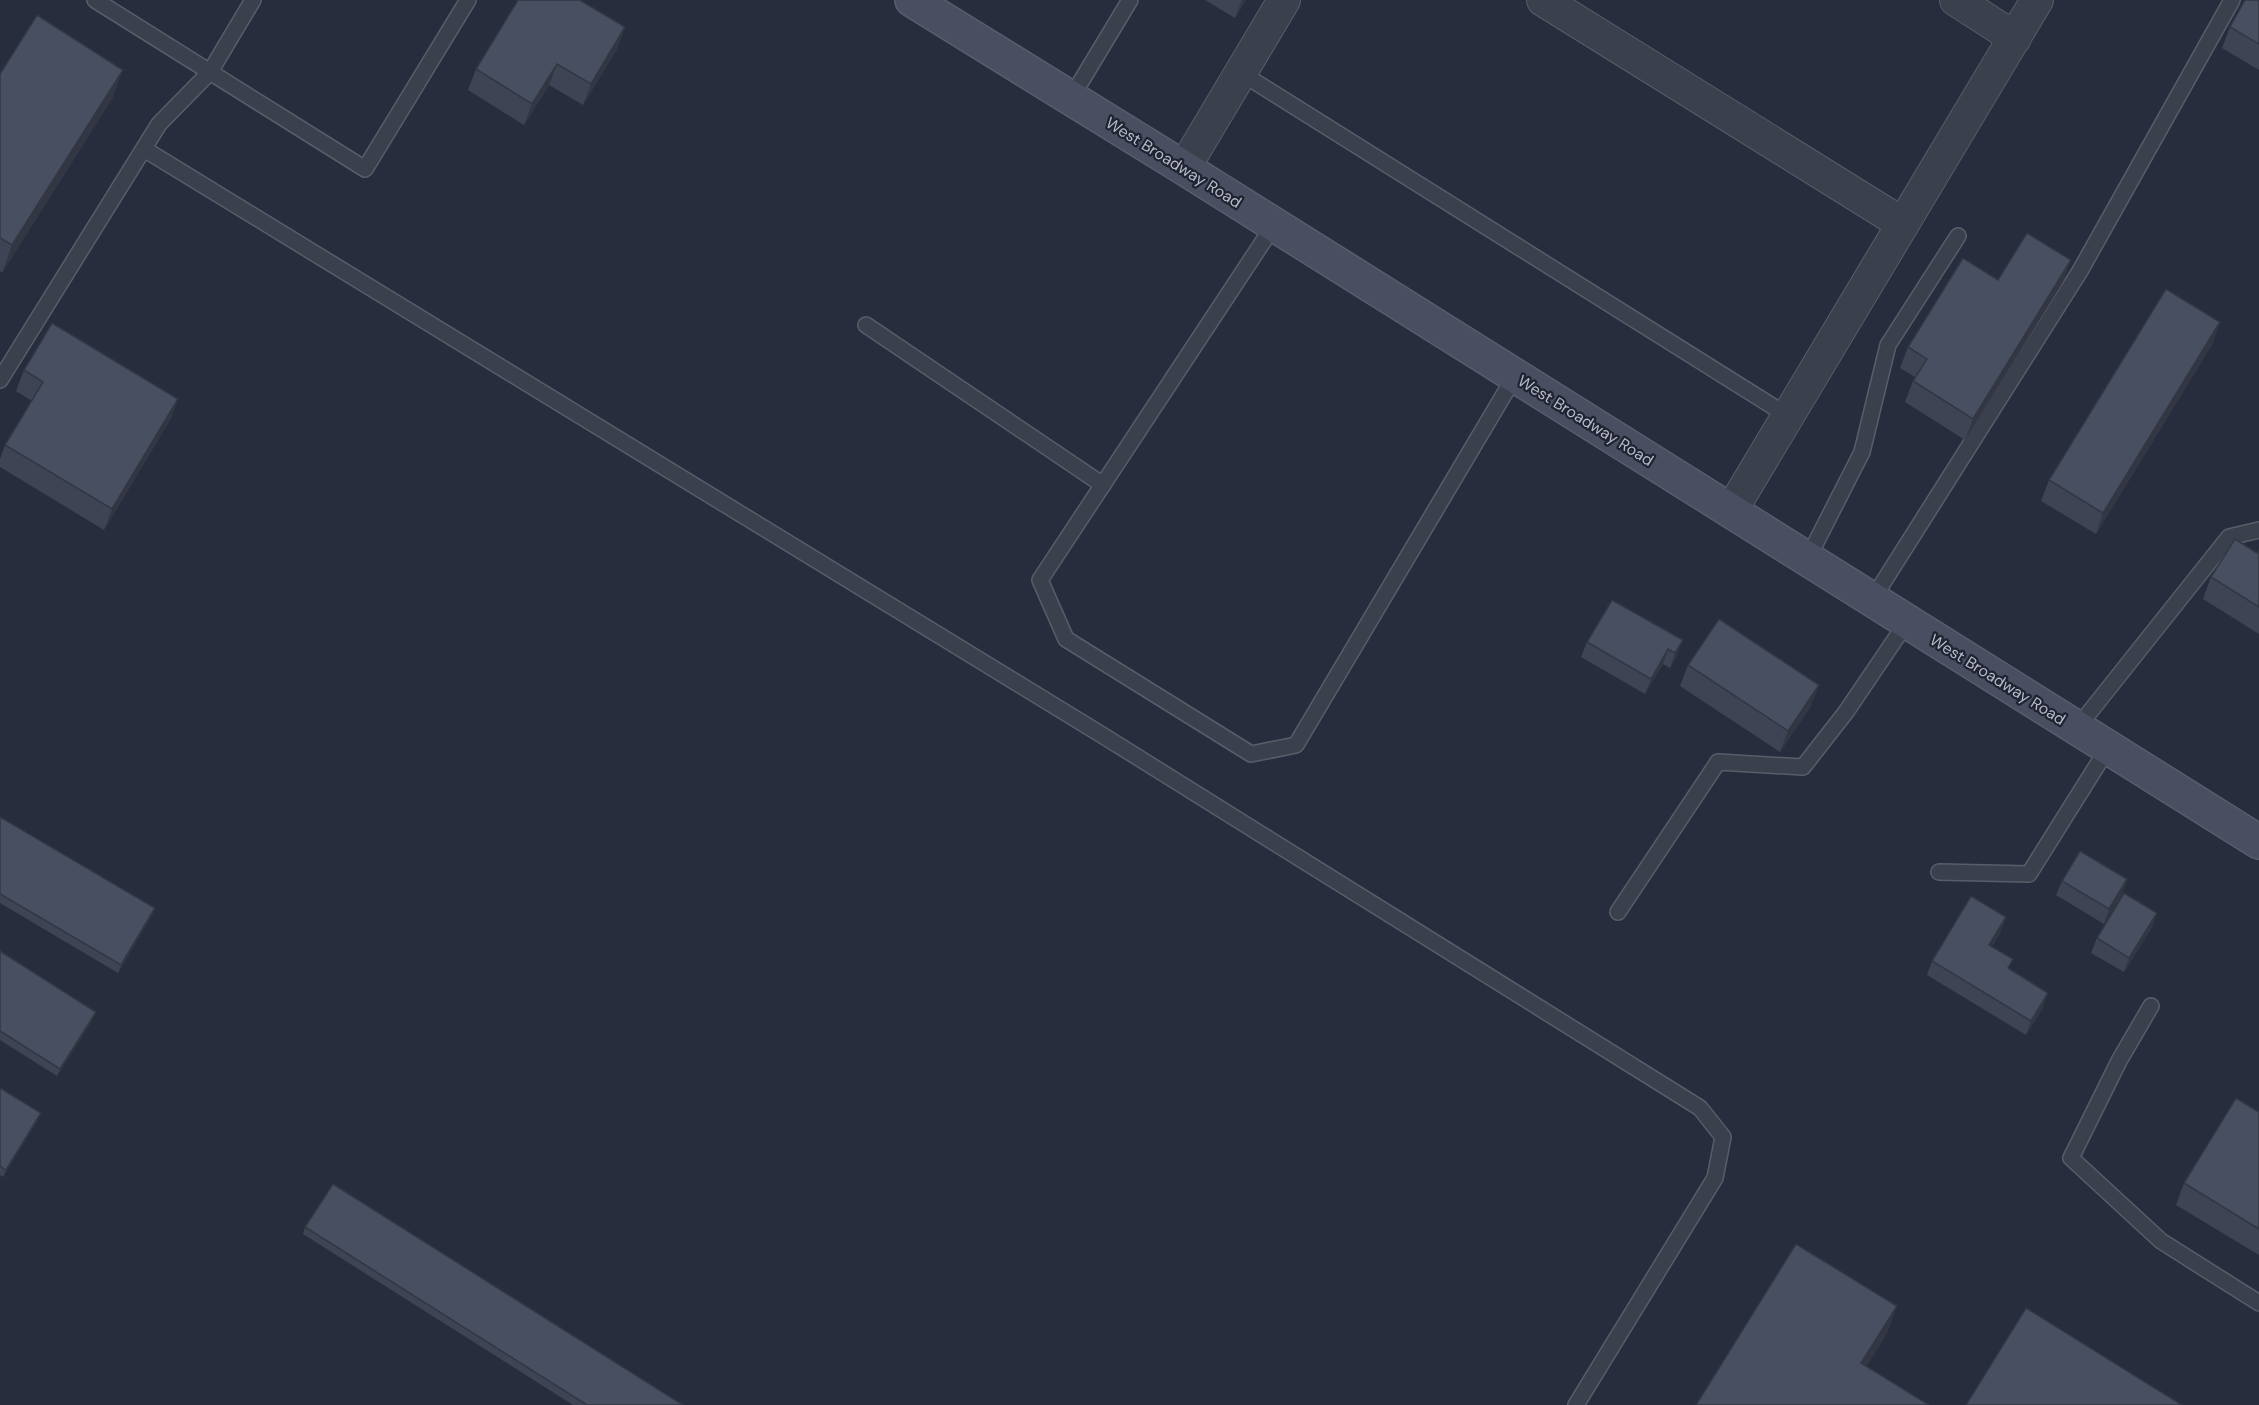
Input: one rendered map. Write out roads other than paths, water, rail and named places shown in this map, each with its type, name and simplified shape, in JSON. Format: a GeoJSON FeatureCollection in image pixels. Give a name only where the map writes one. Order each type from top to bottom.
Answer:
{"type":"FeatureCollection","features":[{"type":"Feature","properties":{"kind":"main road","name":"West Broadway Road"},"geometry":{"type":"LineString","coordinates":[[931,5],[1071,98],[2259,842]]}},
{"type":"Feature","properties":{"kind":"street"},"geometry":{"type":"LineString","coordinates":[[1184,168],[1284,0]]}},
{"type":"Feature","properties":{"kind":"street"},"geometry":{"type":"LineString","coordinates":[[1543,0],[1903,224]]}},
{"type":"Feature","properties":{"kind":"street"},"geometry":{"type":"LineString","coordinates":[[1956,0],[2015,38]]}},
{"type":"Feature","properties":{"kind":"street"},"geometry":{"type":"LineString","coordinates":[[1731,511],[2037,0]]}},
{"type":"Feature","properties":{"kind":"lane"},"geometry":{"type":"LineString","coordinates":[[94,0],[365,169],[468,0]]}},
{"type":"Feature","properties":{"kind":"lane"},"geometry":{"type":"LineString","coordinates":[[0,381],[159,124],[210,72],[253,0]]}},
{"type":"Feature","properties":{"kind":"lane"},"geometry":{"type":"LineString","coordinates":[[1071,98],[1130,0]]}},
{"type":"Feature","properties":{"kind":"lane"},"geometry":{"type":"LineString","coordinates":[[1872,600],[2080,271],[2232,0]]}},
{"type":"Feature","properties":{"kind":"lane"},"geometry":{"type":"LineString","coordinates":[[1241,73],[1788,416]]}},
{"type":"Feature","properties":{"kind":"lane"},"geometry":{"type":"LineString","coordinates":[[144,149],[1092,729],[1700,1108],[1723,1137],[1716,1178],[1576,1405]]}},
{"type":"Feature","properties":{"kind":"lane"},"geometry":{"type":"LineString","coordinates":[[1274,225],[1040,580],[1066,639],[1251,754],[1296,745],[1515,376]]}},
{"type":"Feature","properties":{"kind":"lane"},"geometry":{"type":"LineString","coordinates":[[1807,560],[1862,452],[1888,345],[1959,236]]}},
{"type":"Feature","properties":{"kind":"lane"},"geometry":{"type":"LineString","coordinates":[[866,325],[1102,485]]}},
{"type":"Feature","properties":{"kind":"lane"},"geometry":{"type":"LineString","coordinates":[[2077,728],[2229,537],[2259,530]]}},
{"type":"Feature","properties":{"kind":"lane"},"geometry":{"type":"LineString","coordinates":[[1618,912],[1718,762],[1803,767],[1846,712],[1907,622]]}},
{"type":"Feature","properties":{"kind":"lane"},"geometry":{"type":"LineString","coordinates":[[1939,872],[2029,874],[2108,748]]}},
{"type":"Feature","properties":{"kind":"lane"},"geometry":{"type":"LineString","coordinates":[[2151,1006],[2119,1061],[2071,1158],[2161,1241],[2259,1303]]}}]}
